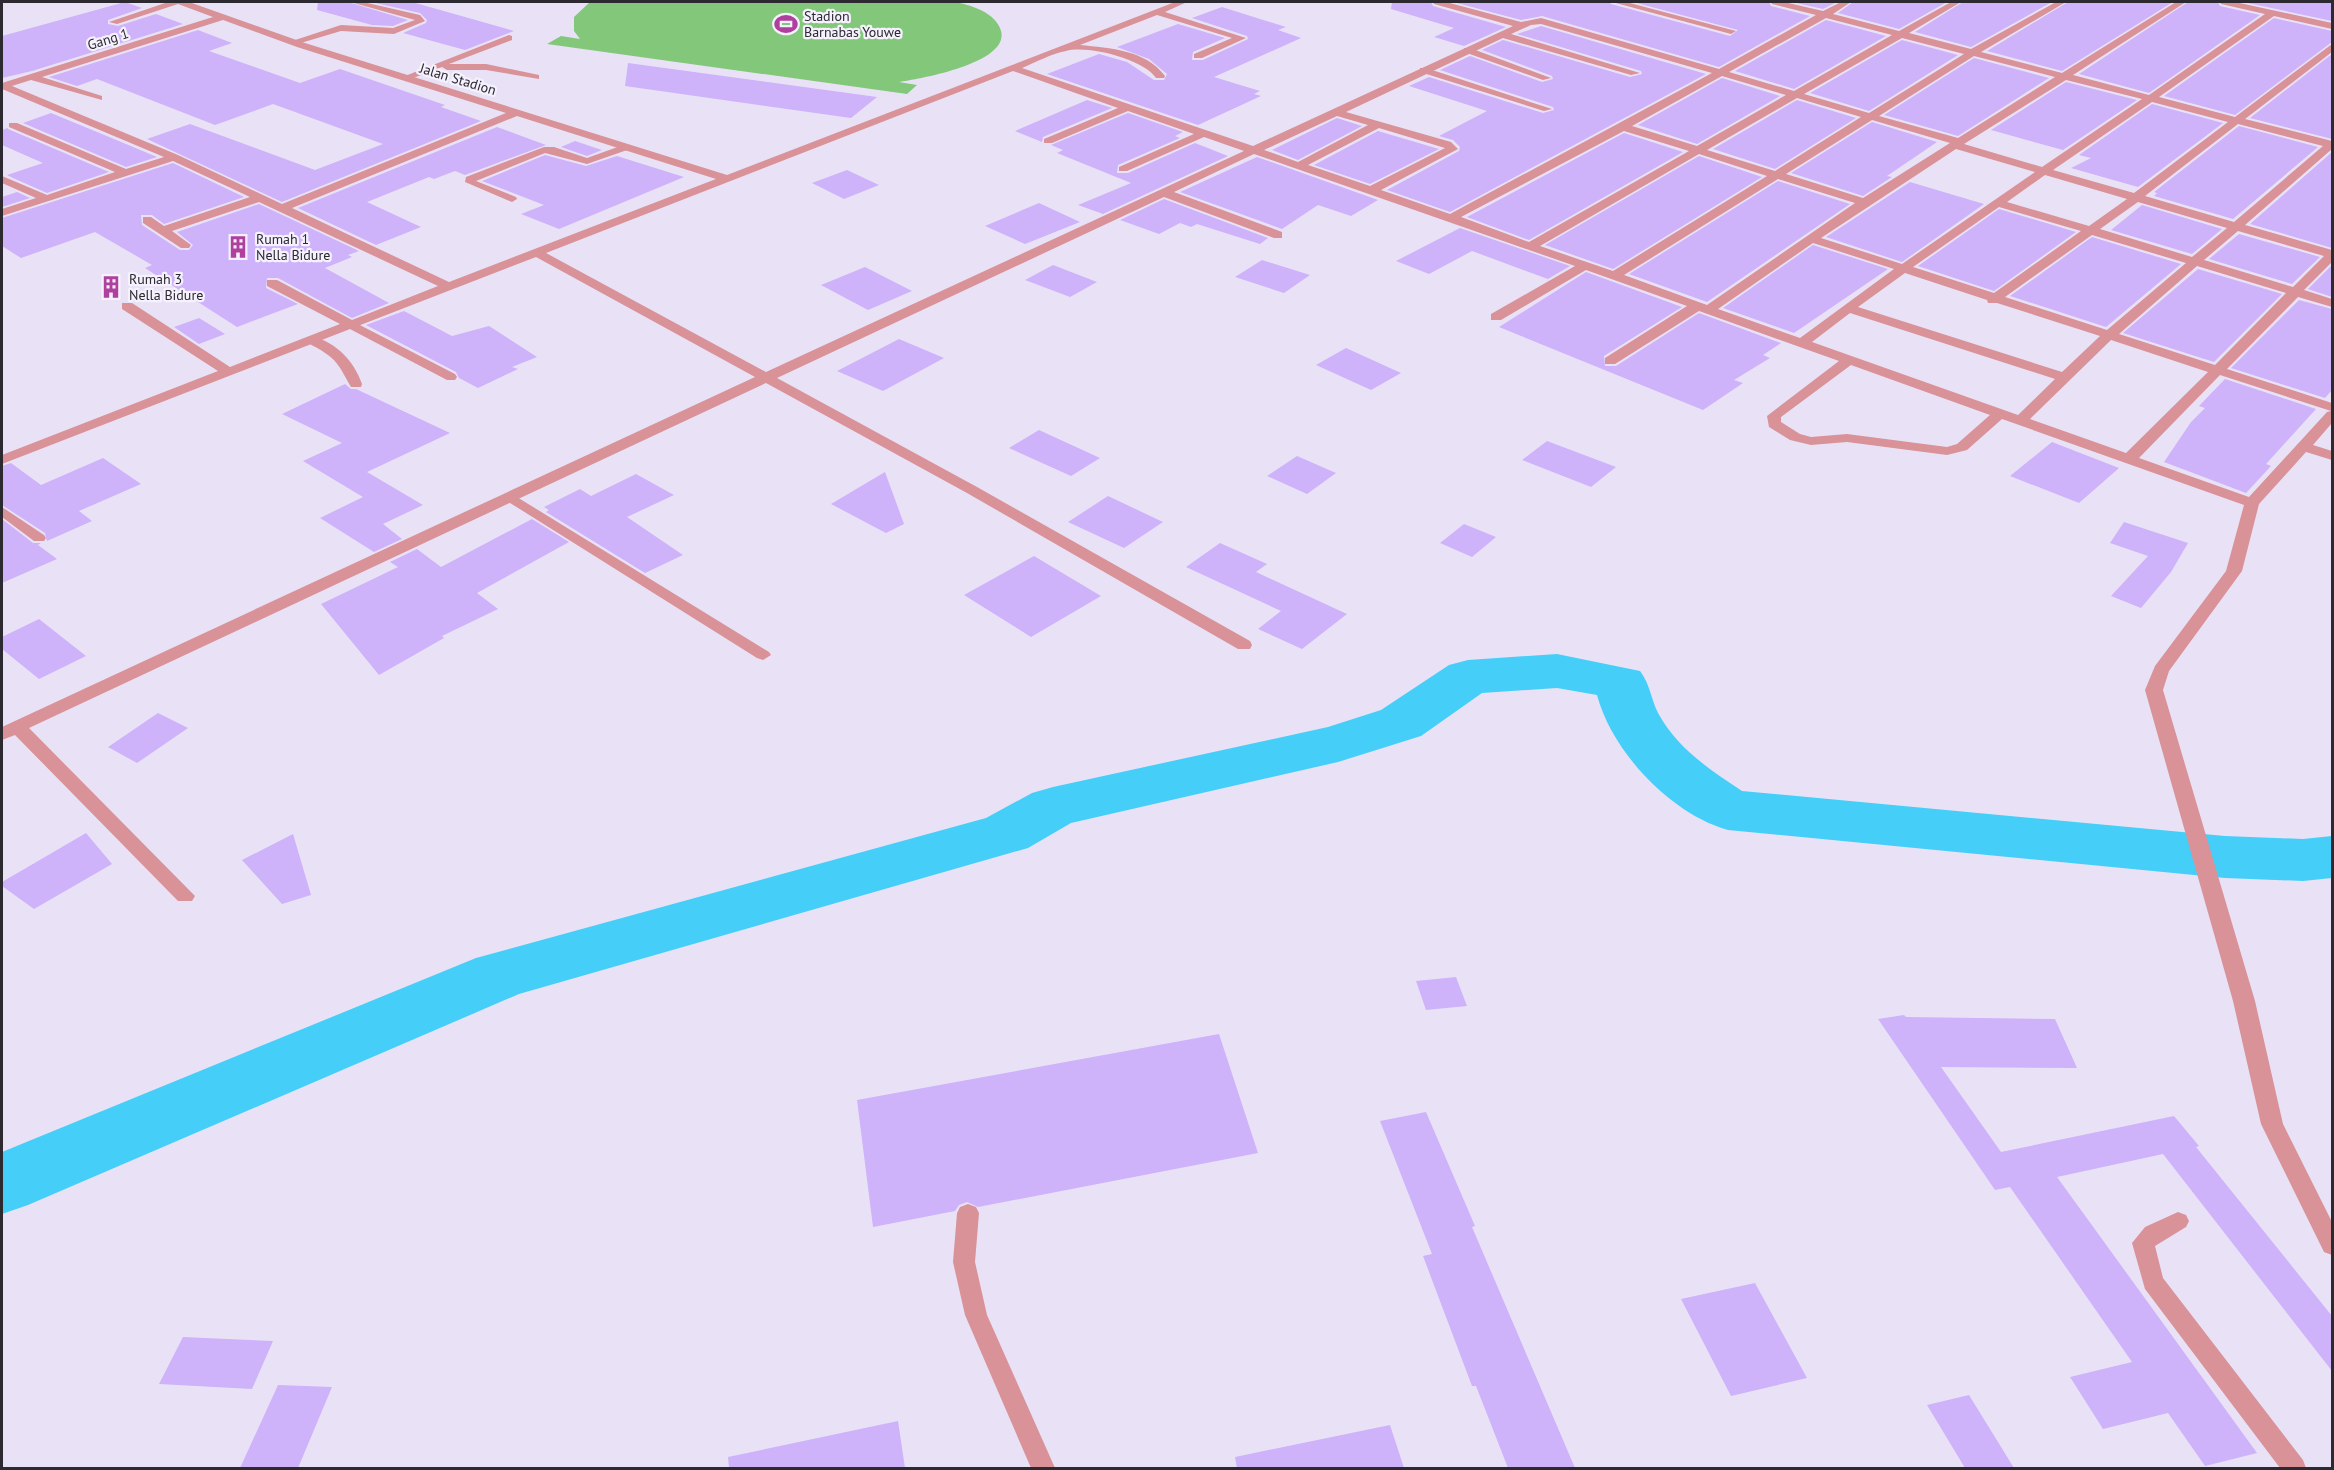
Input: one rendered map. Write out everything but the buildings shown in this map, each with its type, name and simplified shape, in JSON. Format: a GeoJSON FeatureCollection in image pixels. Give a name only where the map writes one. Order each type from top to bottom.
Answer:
{"type":"FeatureCollection","features":[{"type":"Feature","properties":{"kind":"street","name":"Jalan Stadion"},"geometry":{"type":"LineString","coordinates":[[179,2],[405,78],[729,179]]}},
{"type":"Feature","properties":{"kind":"street"},"geometry":{"type":"LineString","coordinates":[[114,22],[179,2]]}},
{"type":"Feature","properties":{"kind":"street"},"geometry":{"type":"LineString","coordinates":[[2,460],[1182,2]]}},
{"type":"Feature","properties":{"kind":"street"},"geometry":{"type":"LineString","coordinates":[[1437,2],[1520,25]]}},
{"type":"Feature","properties":{"kind":"street"},"geometry":{"type":"LineString","coordinates":[[1617,2],[1731,32]]}},
{"type":"Feature","properties":{"kind":"street"},"geometry":{"type":"LineString","coordinates":[[1775,2],[1975,51],[2235,121],[2332,144]]}},
{"type":"Feature","properties":{"kind":"street"},"geometry":{"type":"LineString","coordinates":[[1451,218],[1722,73],[1847,2]]}},
{"type":"Feature","properties":{"kind":"street"},"geometry":{"type":"LineString","coordinates":[[1529,247],[1957,2]]}},
{"type":"Feature","properties":{"kind":"street"},"geometry":{"type":"LineString","coordinates":[[1614,276],[1975,51],[2062,2]]}},
{"type":"Feature","properties":{"kind":"street"},"geometry":{"type":"LineString","coordinates":[[1610,361],[1702,308],[1864,202],[2182,2]]}},
{"type":"Feature","properties":{"kind":"street"},"geometry":{"type":"LineString","coordinates":[[2224,2],[2332,26]]}},
{"type":"Feature","properties":{"kind":"street"},"geometry":{"type":"LineString","coordinates":[[1156,12],[1241,38],[1198,56]]}},
{"type":"Feature","properties":{"kind":"street"},"geometry":{"type":"LineString","coordinates":[[1802,343],[1900,269],[2043,170],[2155,98],[2274,12]]}},
{"type":"Feature","properties":{"kind":"street","name":"Gang 1"},"geometry":{"type":"LineString","coordinates":[[2,86],[223,17]]}},
{"type":"Feature","properties":{"kind":"street"},"geometry":{"type":"LineString","coordinates":[[185,896],[9,730],[162,657],[512,498],[1520,25],[1541,21],[2332,254],[2221,370],[2130,458]]}},
{"type":"Feature","properties":{"kind":"street"},"geometry":{"type":"LineString","coordinates":[[206,34],[238,22]]}},
{"type":"Feature","properties":{"kind":"street"},"geometry":{"type":"LineString","coordinates":[[1501,34],[1635,73]]}},
{"type":"Feature","properties":{"kind":"street"},"geometry":{"type":"LineString","coordinates":[[1067,47],[1106,52],[1143,61],[1157,68],[1160,76]]}},
{"type":"Feature","properties":{"kind":"street"},"geometry":{"type":"LineString","coordinates":[[1993,300],[2137,197],[2332,47]]}},
{"type":"Feature","properties":{"kind":"street"},"geometry":{"type":"LineString","coordinates":[[1013,68],[1372,190],[2252,503]]}},
{"type":"Feature","properties":{"kind":"street"},"geometry":{"type":"LineString","coordinates":[[31,77],[98,98]]}},
{"type":"Feature","properties":{"kind":"street"},"geometry":{"type":"LineString","coordinates":[[2,86],[174,157],[447,286]]}},
{"type":"Feature","properties":{"kind":"street"},"geometry":{"type":"LineString","coordinates":[[1048,141],[1129,107]]}},
{"type":"Feature","properties":{"kind":"street"},"geometry":{"type":"LineString","coordinates":[[284,207],[518,112]]}},
{"type":"Feature","properties":{"kind":"street"},"geometry":{"type":"LineString","coordinates":[[1335,112],[1448,144],[1452,149],[1372,190]]}},
{"type":"Feature","properties":{"kind":"street"},"geometry":{"type":"LineString","coordinates":[[13,124],[126,172]]}},
{"type":"Feature","properties":{"kind":"street"},"geometry":{"type":"LineString","coordinates":[[1298,166],[1378,124]]}},
{"type":"Feature","properties":{"kind":"street"},"geometry":{"type":"LineString","coordinates":[[1623,127],[1864,202]]}},
{"type":"Feature","properties":{"kind":"street"},"geometry":{"type":"LineString","coordinates":[[1123,169],[1204,133]]}},
{"type":"Feature","properties":{"kind":"street"},"geometry":{"type":"LineString","coordinates":[[2020,420],[2109,335],[2332,144]]}},
{"type":"Feature","properties":{"kind":"street"},"geometry":{"type":"LineString","coordinates":[[2,213],[174,157]]}},
{"type":"Feature","properties":{"kind":"street"},"geometry":{"type":"LineString","coordinates":[[2,179],[45,198]]}},
{"type":"Feature","properties":{"kind":"street"},"geometry":{"type":"LineString","coordinates":[[1163,192],[1278,236]]}},
{"type":"Feature","properties":{"kind":"street"},"geometry":{"type":"LineString","coordinates":[[164,230],[262,197]]}},
{"type":"Feature","properties":{"kind":"street"},"geometry":{"type":"LineString","coordinates":[[1996,202],[2332,303]]}},
{"type":"Feature","properties":{"kind":"street"},"geometry":{"type":"LineString","coordinates":[[147,220],[185,244]]}},
{"type":"Feature","properties":{"kind":"street"},"geometry":{"type":"LineString","coordinates":[[1809,238],[1993,300],[2221,370],[2332,407]]}},
{"type":"Feature","properties":{"kind":"street"},"geometry":{"type":"LineString","coordinates":[[537,253],[972,490],[1244,645]]}},
{"type":"Feature","properties":{"kind":"street"},"geometry":{"type":"LineString","coordinates":[[1496,317],[1585,266]]}},
{"type":"Feature","properties":{"kind":"street"},"geometry":{"type":"LineString","coordinates":[[272,283],[352,325]]}},
{"type":"Feature","properties":{"kind":"street"},"geometry":{"type":"LineString","coordinates":[[127,306],[229,372]]}},
{"type":"Feature","properties":{"kind":"street"},"geometry":{"type":"LineString","coordinates":[[1848,308],[2066,378]]}},
{"type":"Feature","properties":{"kind":"street"},"geometry":{"type":"LineString","coordinates":[[1849,360],[1774,416],[1774,424],[1795,436],[1810,441],[1847,438],[1947,451],[1962,447],[2000,413]]}},
{"type":"Feature","properties":{"kind":"street"},"geometry":{"type":"LineString","coordinates":[[2332,415],[2252,503],[2234,571],[2161,670],[2154,690],[2244,1002],[2272,1124],[2332,1245]]}},
{"type":"Feature","properties":{"kind":"street"},"geometry":{"type":"LineString","coordinates":[[2303,446],[2332,456]]}},
{"type":"Feature","properties":{"kind":"lane"},"geometry":{"type":"LineString","coordinates":[[294,42],[341,28],[394,32],[421,21],[417,17],[354,2]]}},
{"type":"Feature","properties":{"kind":"lane"},"geometry":{"type":"LineString","coordinates":[[405,78],[509,38]]}},
{"type":"Feature","properties":{"kind":"lane"},"geometry":{"type":"LineString","coordinates":[[1467,50],[1546,78]]}},
{"type":"Feature","properties":{"kind":"lane"},"geometry":{"type":"LineString","coordinates":[[431,68],[486,67],[536,77]]}},
{"type":"Feature","properties":{"kind":"lane"},"geometry":{"type":"LineString","coordinates":[[1423,70],[1547,109]]}},
{"type":"Feature","properties":{"kind":"lane"},"geometry":{"type":"LineString","coordinates":[[512,199],[470,182],[470,179],[544,150],[554,150],[587,161],[626,147]]}},
{"type":"Feature","properties":{"kind":"lane"},"geometry":{"type":"LineString","coordinates":[[352,325],[452,377]]}},
{"type":"Feature","properties":{"kind":"lane"},"geometry":{"type":"LineString","coordinates":[[312,340],[343,357],[350,366],[356,384]]}},
{"type":"Feature","properties":{"kind":"lane"},"geometry":{"type":"LineString","coordinates":[[512,498],[763,655]]}},
{"type":"Feature","properties":{"kind":"lane"},"geometry":{"type":"LineString","coordinates":[[2,511],[39,538]]}},
{"type":"Feature","properties":{"kind":"lane"},"geometry":{"type":"LineString","coordinates":[[968,1213],[964,1262],[976,1315],[1043,1468]]}},
{"type":"Feature","properties":{"kind":"lane"},"geometry":{"type":"LineString","coordinates":[[2178,1221],[2153,1233],[2143,1243],[2152,1282],[2294,1468]]}},
{"type":"Feature","properties":{"kind":"green space"},"geometry":{"type":"Polygon","coordinates":[[[590,2],[955,2],[973,7],[991,16],[999,26],[1001,39],[995,50],[981,59],[945,72],[899,82],[917,85],[907,94],[547,44],[561,36],[580,39],[574,31],[574,17],[590,2]]]}},
{"type":"Feature","properties":{"kind":"waterway"},"geometry":{"type":"LineString","coordinates":[[2,1184],[499,975],[1007,833],[1053,807],[1338,743],[1401,723],[1468,677],[1557,671],[1621,683],[1631,717],[1674,773],[1728,810],[2225,857],[2303,860],[2332,857]]}},
{"type":"Feature","properties":{"kind":"place","name":"Stadion Barnabas Youwe"},"geometry":{"type":"Point","coordinates":[786,24]}},
{"type":"Feature","properties":{"kind":"place","name":"Rumah 1 Nella Bidure"},"geometry":{"type":"Point","coordinates":[238,247]}},
{"type":"Feature","properties":{"kind":"place","name":"Rumah 3 Nella Bidure"},"geometry":{"type":"Point","coordinates":[111,287]}}]}
